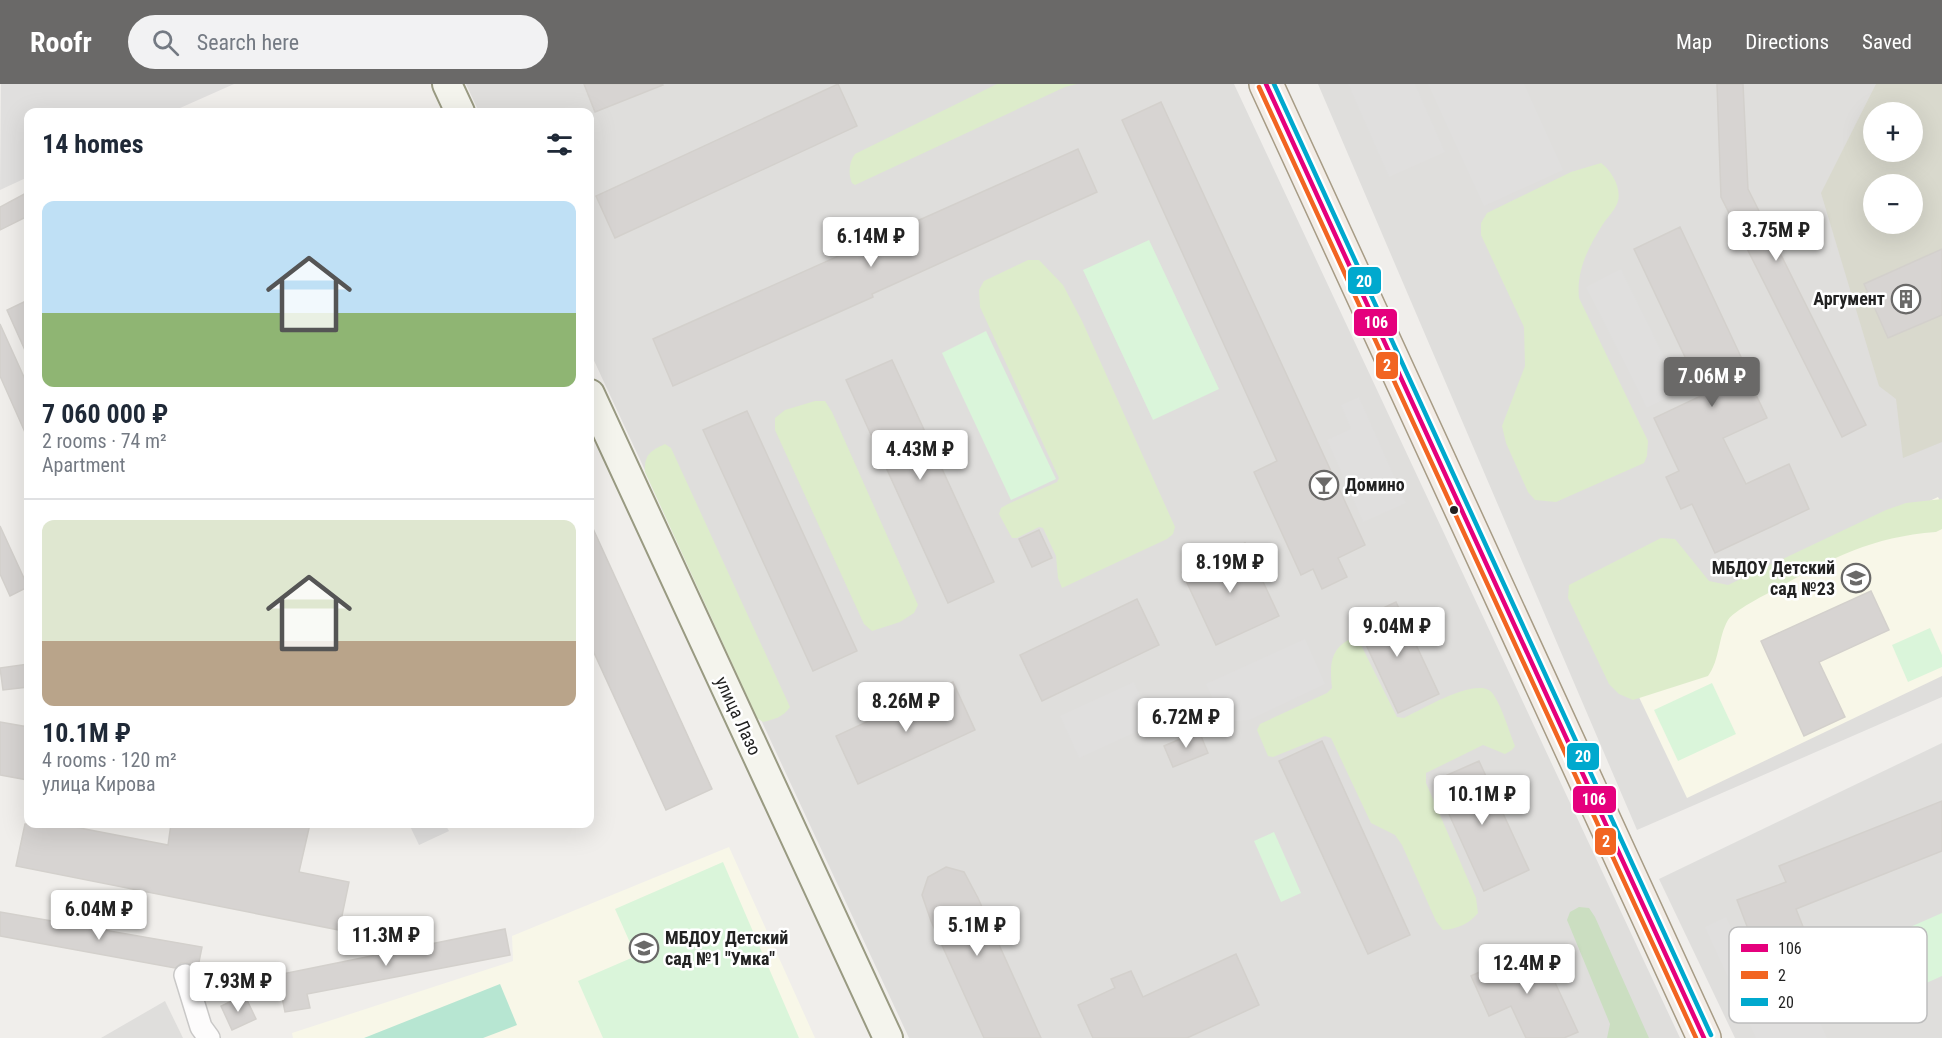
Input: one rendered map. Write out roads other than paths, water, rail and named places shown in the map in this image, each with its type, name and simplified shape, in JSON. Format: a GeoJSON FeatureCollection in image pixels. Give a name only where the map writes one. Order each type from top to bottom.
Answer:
{"type":"FeatureCollection","features":[{"type":"Feature","properties":{"kind":"main road"},"geometry":{"type":"LineString","coordinates":[[447,84],[458,108]]}},
{"type":"Feature","properties":{"kind":"main road"},"geometry":{"type":"LineString","coordinates":[[1266,84],[1704,1038]]}},
{"type":"Feature","properties":{"kind":"main road","name":"улица Лазо"},"geometry":{"type":"LineString","coordinates":[[594,403],[888,1038]]}},
{"type":"Feature","properties":{"kind":"street"},"geometry":{"type":"LineString","coordinates":[[186,975],[201,1027],[209,1038]]}},
{"type":"Feature","properties":{"kind":"place","name":"Аргумент"},"geometry":{"type":"Point","coordinates":[1906,299]}},
{"type":"Feature","properties":{"kind":"place","name":"Домино"},"geometry":{"type":"Point","coordinates":[1324,485]}},
{"type":"Feature","properties":{"kind":"place","name":"МБДОУ Детский сад №23"},"geometry":{"type":"Point","coordinates":[1856,578]}},
{"type":"Feature","properties":{"kind":"place","name":"МБДОУ Детский сад №1 \"Умка\""},"geometry":{"type":"Point","coordinates":[644,948]}}]}
